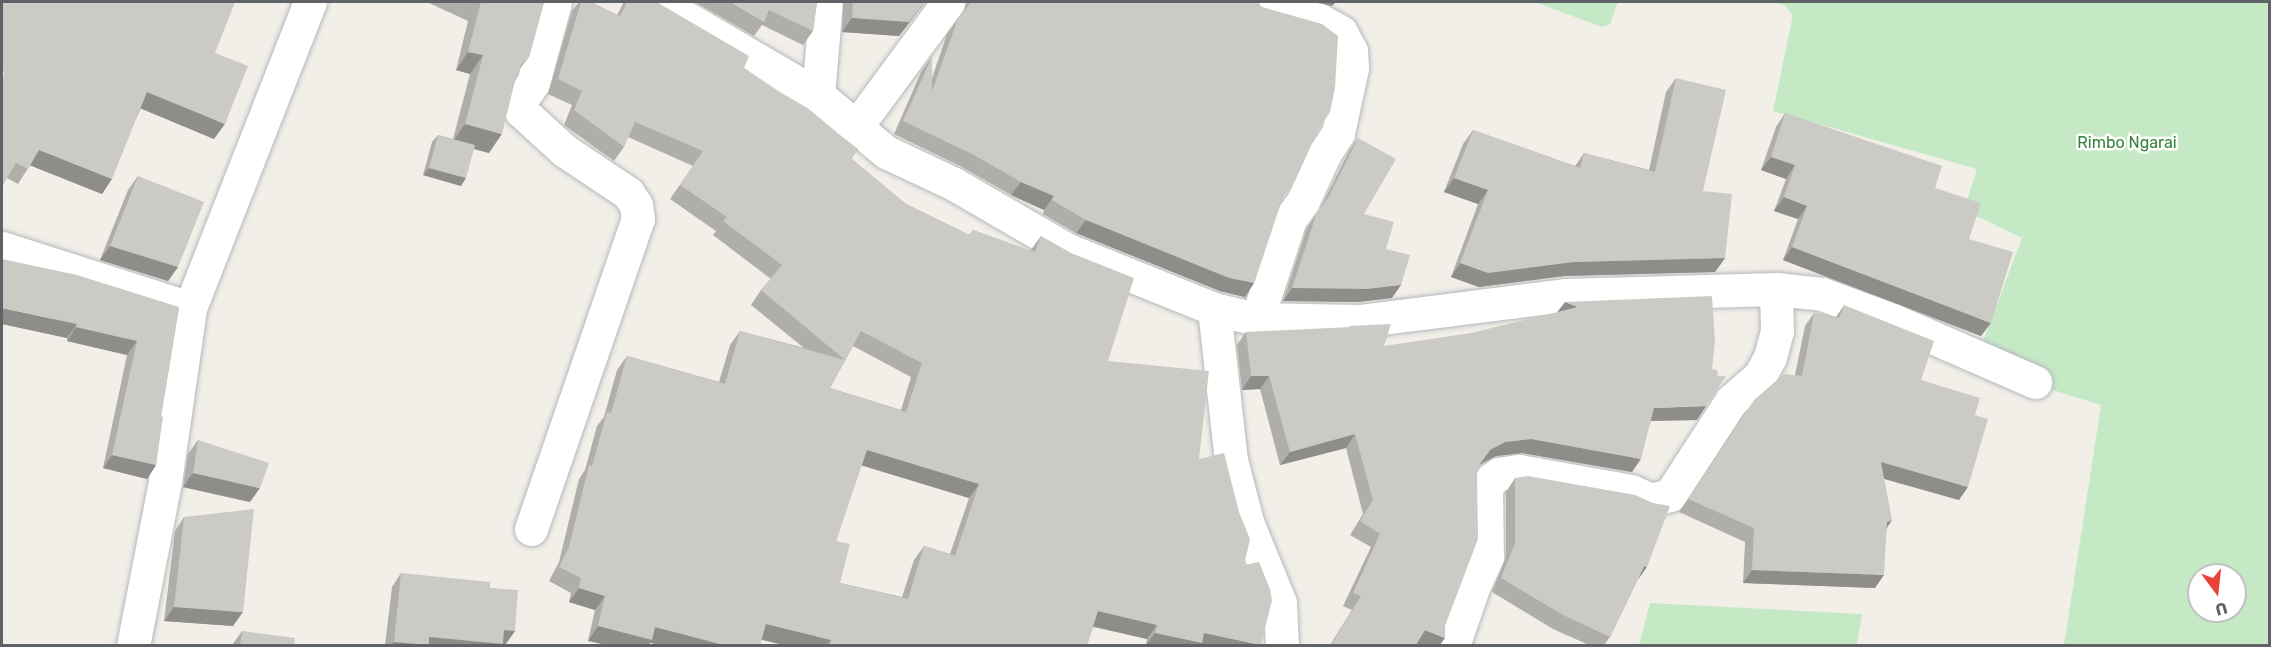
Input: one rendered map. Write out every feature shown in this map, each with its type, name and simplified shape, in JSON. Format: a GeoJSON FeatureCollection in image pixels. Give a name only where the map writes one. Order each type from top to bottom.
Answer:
{"type":"FeatureCollection","features":[{"type":"Feature","properties":{"kind":"street"},"geometry":{"type":"LineString","coordinates":[[133,645],[165,482],[190,308],[310,2]]}},
{"type":"Feature","properties":{"kind":"street"},"geometry":{"type":"LineString","coordinates":[[531,529],[638,219],[636,204],[627,193],[565,151],[521,111],[521,100],[533,83],[555,2]]}},
{"type":"Feature","properties":{"kind":"street"},"geometry":{"type":"LineString","coordinates":[[659,2],[818,95],[886,152],[954,184],[1068,250],[1214,309],[1257,319],[1359,321],[1565,296],[1776,289],[1822,294],[1895,321],[2035,382]]}},
{"type":"Feature","properties":{"kind":"street"},"geometry":{"type":"LineString","coordinates":[[818,95],[826,2]]}},
{"type":"Feature","properties":{"kind":"street"},"geometry":{"type":"LineString","coordinates":[[856,127],[948,2]]}},
{"type":"Feature","properties":{"kind":"street"},"geometry":{"type":"LineString","coordinates":[[1257,319],[1290,219],[1303,201],[1325,153],[1338,133],[1352,68],[1351,51],[1341,32],[1318,20],[1264,8]]}},
{"type":"Feature","properties":{"kind":"street"},"geometry":{"type":"LineString","coordinates":[[2,248],[190,308]]}},
{"type":"Feature","properties":{"kind":"street"},"geometry":{"type":"LineString","coordinates":[[1453,645],[1474,585],[1487,557],[1486,488],[1492,479],[1499,474],[1519,471],[1631,491],[1651,500],[1670,495],[1731,401],[1759,377],[1770,357],[1777,331],[1776,289]]}},
{"type":"Feature","properties":{"kind":"street"},"geometry":{"type":"LineString","coordinates":[[1214,309],[1231,460],[1247,522],[1280,603],[1282,645]]}},
{"type":"Feature","properties":{"kind":"green space"},"geometry":{"type":"Polygon","coordinates":[[[1535,2],[1618,2],[1610,24],[1602,27],[1535,2]]]}},
{"type":"Feature","properties":{"kind":"green space","name":"Rimbo Ngarai"},"geometry":{"type":"Polygon","coordinates":[[[1775,2],[2269,2],[2269,645],[2064,645],[2101,405],[1974,366],[2022,238],[1964,210],[1977,169],[1773,111],[1793,15],[1784,5],[1775,2]]]}},
{"type":"Feature","properties":{"kind":"green space"},"geometry":{"type":"Polygon","coordinates":[[[1650,603],[1862,614],[1857,645],[1639,645],[1650,603]]]}},
{"type":"Feature","properties":{"kind":"building"},"geometry":{"type":"Polygon","coordinates":[[[2,2],[235,2],[215,53],[248,66],[225,124],[147,92],[112,179],[39,150],[28,169],[16,163],[2,187],[2,79],[5,73],[2,71],[2,2]]]}},
{"type":"Feature","properties":{"kind":"building"},"geometry":{"type":"Polygon","coordinates":[[[481,2],[544,2],[529,57],[521,65],[515,81],[502,134],[465,124],[483,55],[468,52],[481,2]]]}},
{"type":"Feature","properties":{"kind":"building"},"geometry":{"type":"Polygon","coordinates":[[[581,2],[591,2],[620,16],[627,2],[657,2],[749,56],[744,68],[810,112],[858,149],[851,158],[906,204],[970,235],[973,230],[1035,252],[1041,236],[1071,253],[1134,278],[1108,361],[1209,371],[1199,459],[1224,453],[1239,512],[1250,539],[1244,565],[1259,562],[1270,589],[1272,600],[1261,645],[1204,633],[1202,643],[1155,633],[1157,625],[1098,611],[1087,645],[830,645],[831,640],[766,624],[760,645],[724,645],[655,627],[652,640],[598,626],[605,596],[579,588],[581,578],[559,567],[569,547],[589,465],[592,466],[607,412],[611,413],[627,356],[725,384],[740,331],[845,360],[761,290],[782,265],[723,221],[727,217],[680,185],[703,151],[635,122],[624,147],[574,110],[582,91],[558,79],[581,2]],[[861,331],[830,388],[906,412],[922,363],[861,331]],[[867,450],[836,541],[850,544],[840,583],[908,599],[924,546],[955,556],[979,484],[867,450]]]}},
{"type":"Feature","properties":{"kind":"building"},"geometry":{"type":"Polygon","coordinates":[[[730,2],[817,2],[813,31],[769,10],[764,22],[730,2]]]}},
{"type":"Feature","properties":{"kind":"building"},"geometry":{"type":"Polygon","coordinates":[[[853,2],[925,2],[909,22],[852,18],[853,2]]]}},
{"type":"Feature","properties":{"kind":"building"},"geometry":{"type":"Polygon","coordinates":[[[971,2],[1258,2],[1262,7],[1322,24],[1338,36],[1335,88],[1330,112],[1317,132],[1296,178],[1282,199],[1254,283],[1229,278],[1086,220],[1052,200],[1054,196],[1021,182],[972,154],[903,121],[932,57],[932,91],[957,21],[971,2]]]}},
{"type":"Feature","properties":{"kind":"building"},"geometry":{"type":"Polygon","coordinates":[[[1676,78],[1726,90],[1703,191],[1732,194],[1725,258],[1574,262],[1488,273],[1460,263],[1488,190],[1454,178],[1473,130],[1580,168],[1584,153],[1655,172],[1676,78]]]}},
{"type":"Feature","properties":{"kind":"building"},"geometry":{"type":"Polygon","coordinates":[[[1785,113],[1942,166],[1935,188],[1981,203],[1969,239],[2013,252],[1991,323],[1792,247],[1807,206],[1784,197],[1795,165],[1771,157],[1785,113]]]}},
{"type":"Feature","properties":{"kind":"building"},"geometry":{"type":"Polygon","coordinates":[[[438,135],[475,145],[466,178],[429,168],[438,135]]]}},
{"type":"Feature","properties":{"kind":"building"},"geometry":{"type":"Polygon","coordinates":[[[1358,138],[1396,159],[1364,214],[1394,222],[1386,249],[1410,255],[1401,285],[1367,289],[1292,288],[1316,215],[1329,196],[1358,138]]]}},
{"type":"Feature","properties":{"kind":"building"},"geometry":{"type":"Polygon","coordinates":[[[138,176],[204,202],[178,267],[110,246],[138,176]]]}},
{"type":"Feature","properties":{"kind":"building"},"geometry":{"type":"Polygon","coordinates":[[[2,259],[77,275],[179,307],[161,416],[163,417],[156,465],[112,455],[137,341],[76,327],[77,324],[2,308],[2,259]]]}},
{"type":"Feature","properties":{"kind":"building"},"geometry":{"type":"Polygon","coordinates":[[[1712,296],[1715,341],[1712,369],[1717,370],[1718,376],[1726,376],[1706,406],[1654,408],[1641,459],[1531,439],[1505,442],[1490,450],[1480,464],[1477,474],[1478,539],[1445,626],[1445,638],[1425,630],[1416,645],[1331,645],[1361,596],[1353,593],[1380,534],[1360,521],[1373,500],[1355,434],[1290,452],[1269,376],[1251,376],[1246,332],[1391,324],[1384,346],[1471,333],[1578,307],[1565,302],[1712,296]]]}},
{"type":"Feature","properties":{"kind":"building"},"geometry":{"type":"Polygon","coordinates":[[[1844,305],[1934,341],[1921,380],[1980,398],[1975,415],[1988,419],[1968,487],[1881,462],[1892,520],[1887,522],[1884,575],[1752,570],[1754,528],[1688,499],[1754,400],[1784,374],[1802,376],[1814,313],[1839,318],[1844,305]]]}},
{"type":"Feature","properties":{"kind":"building"},"geometry":{"type":"Polygon","coordinates":[[[198,440],[269,463],[260,488],[193,473],[198,440]]]}},
{"type":"Feature","properties":{"kind":"building"},"geometry":{"type":"Polygon","coordinates":[[[1528,476],[1635,495],[1653,503],[1670,506],[1647,567],[1644,566],[1610,637],[1563,615],[1501,578],[1515,543],[1515,478],[1528,476]]]}},
{"type":"Feature","properties":{"kind":"building"},"geometry":{"type":"Polygon","coordinates":[[[254,509],[243,612],[174,607],[184,517],[254,509]]]}},
{"type":"Feature","properties":{"kind":"building"},"geometry":{"type":"Polygon","coordinates":[[[401,573],[490,582],[490,588],[518,590],[515,631],[504,630],[503,644],[429,637],[429,645],[394,642],[401,573]]]}},
{"type":"Feature","properties":{"kind":"building"},"geometry":{"type":"Polygon","coordinates":[[[242,631],[295,638],[294,645],[240,645],[242,631]]]}}]}
